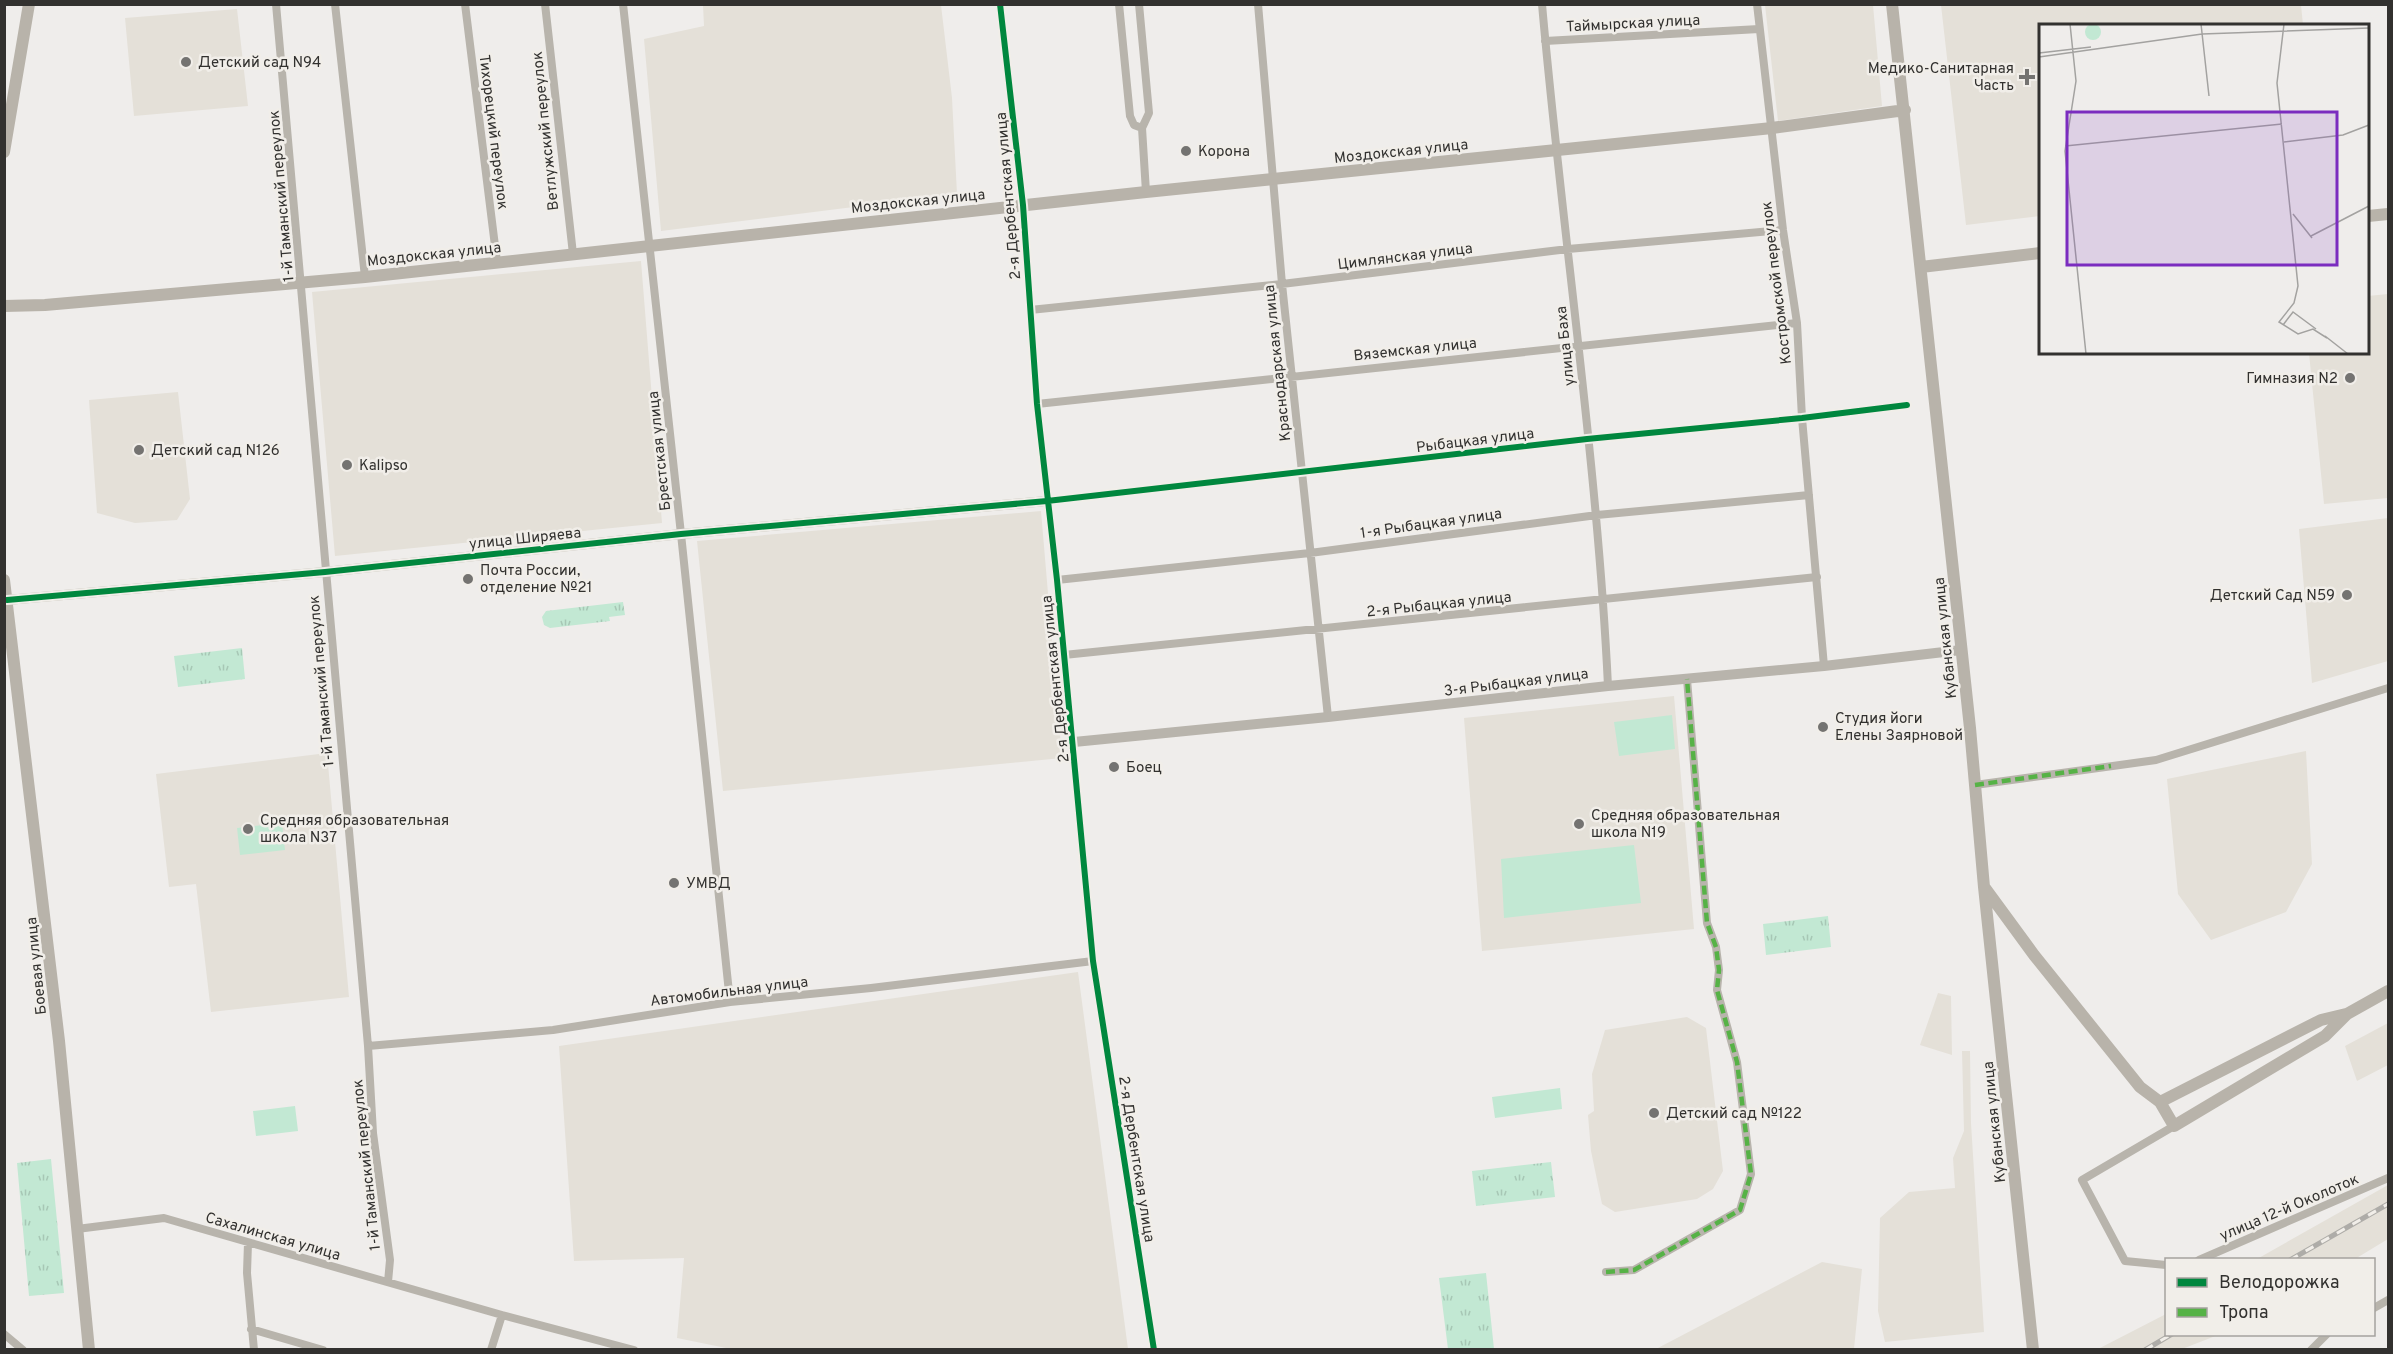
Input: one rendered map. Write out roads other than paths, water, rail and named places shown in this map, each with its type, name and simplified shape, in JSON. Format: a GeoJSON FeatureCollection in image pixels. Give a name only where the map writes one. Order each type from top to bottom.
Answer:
{"type":"FeatureCollection","features":[{"type":"Feature","properties":{"kind":"main road"},"geometry":{"type":"LineString","coordinates":[[4,152],[29,4]]}},
{"type":"Feature","properties":{"kind":"main road","name":"Кубанская улица"},"geometry":{"type":"LineString","coordinates":[[1892,4],[1976,785],[1984,886],[2032,1345]]}},
{"type":"Feature","properties":{"kind":"main road","name":"Моздокская улица"},"geometry":{"type":"LineString","coordinates":[[4,306],[56,304],[364,277],[1274,178],[1772,128],[1905,110]]}},
{"type":"Feature","properties":{"kind":"main road"},"geometry":{"type":"LineString","coordinates":[[2369,216],[2388,214]]}},
{"type":"Feature","properties":{"kind":"main road"},"geometry":{"type":"LineString","coordinates":[[1921,267],[2039,253]]}},
{"type":"Feature","properties":{"kind":"main road","name":"Боевая улица"},"geometry":{"type":"LineString","coordinates":[[4,580],[57,1019],[89,1350]]}},
{"type":"Feature","properties":{"kind":"main road"},"geometry":{"type":"LineString","coordinates":[[1984,886],[2034,955],[2140,1087],[2160,1102],[2174,1126],[2325,1036],[2347,1014],[2388,991]]}},
{"type":"Feature","properties":{"kind":"main road"},"geometry":{"type":"LineString","coordinates":[[2160,1102],[2321,1020],[2347,1014]]}},
{"type":"Feature","properties":{"kind":"street","name":"1-й Таманский переулок"},"geometry":{"type":"LineString","coordinates":[[276,4],[368,1046],[373,1133],[390,1260],[388,1282]]}},
{"type":"Feature","properties":{"kind":"street"},"geometry":{"type":"LineString","coordinates":[[335,4],[364,277]]}},
{"type":"Feature","properties":{"kind":"street","name":"Тихорецкий переулок"},"geometry":{"type":"LineString","coordinates":[[465,4],[497,262]]}},
{"type":"Feature","properties":{"kind":"street","name":"Ветлужский переулок"},"geometry":{"type":"LineString","coordinates":[[545,4],[573,254]]}},
{"type":"Feature","properties":{"kind":"street","name":"Брестская улица"},"geometry":{"type":"LineString","coordinates":[[623,4],[730,1002]]}},
{"type":"Feature","properties":{"kind":"street","name":"2-я Дербентская улица"},"geometry":{"type":"LineString","coordinates":[[1000,4],[1023,205],[1037,404],[1074,741],[1093,961],[1154,1350]]}},
{"type":"Feature","properties":{"kind":"street"},"geometry":{"type":"LineString","coordinates":[[1119,4],[1130,116],[1134,125],[1142,128]]}},
{"type":"Feature","properties":{"kind":"street"},"geometry":{"type":"LineString","coordinates":[[1139,4],[1149,113],[1142,128],[1146,192]]}},
{"type":"Feature","properties":{"kind":"street","name":"Краснодарская улица"},"geometry":{"type":"LineString","coordinates":[[1257,4],[1291,375],[1328,717]]}},
{"type":"Feature","properties":{"kind":"street","name":"улица Баха"},"geometry":{"type":"LineString","coordinates":[[1542,4],[1587,439],[1597,515],[1608,686]]}},
{"type":"Feature","properties":{"kind":"street","name":"Костромской переулок"},"geometry":{"type":"LineString","coordinates":[[1757,4],[1783,230],[1797,323],[1802,418],[1824,666]]}},
{"type":"Feature","properties":{"kind":"street","name":"Таймырская улица"},"geometry":{"type":"LineString","coordinates":[[1545,41],[1759,29]]}},
{"type":"Feature","properties":{"kind":"street","name":"Цимлянская улица"},"geometry":{"type":"LineString","coordinates":[[1030,310],[1282,284],[1568,249],[1783,230]]}},
{"type":"Feature","properties":{"kind":"street","name":"Вяземская улица"},"geometry":{"type":"LineString","coordinates":[[1037,404],[1291,375],[1797,323]]}},
{"type":"Feature","properties":{"kind":"street","name":"Рыбацкая улица"},"geometry":{"type":"LineString","coordinates":[[1047,501],[1907,405]]}},
{"type":"Feature","properties":{"kind":"street","name":"1-я Рыбацкая улица"},"geometry":{"type":"LineString","coordinates":[[1057,580],[1310,553],[1597,515],[1809,495]]}},
{"type":"Feature","properties":{"kind":"street","name":"улица Ширяева"},"geometry":{"type":"LineString","coordinates":[[6,600],[325,572],[681,534],[1047,501]]}},
{"type":"Feature","properties":{"kind":"street","name":"2-я Рыбацкая улица"},"geometry":{"type":"LineString","coordinates":[[1064,656],[1817,577]]}},
{"type":"Feature","properties":{"kind":"street","name":"3-я Рыбацкая улица"},"geometry":{"type":"LineString","coordinates":[[1074,741],[1328,717],[1961,650]]}},
{"type":"Feature","properties":{"kind":"street"},"geometry":{"type":"LineString","coordinates":[[1606,1272],[1634,1270],[1740,1210],[1751,1174],[1737,1062],[1717,990],[1719,970],[1716,947],[1707,922],[1687,679]]}},
{"type":"Feature","properties":{"kind":"street"},"geometry":{"type":"LineString","coordinates":[[1976,785],[2156,760],[2388,688]]}},
{"type":"Feature","properties":{"kind":"street","name":"Автомобильная улица"},"geometry":{"type":"LineString","coordinates":[[368,1046],[553,1030],[730,1002],[871,988],[1093,961]]}},
{"type":"Feature","properties":{"kind":"street"},"geometry":{"type":"LineString","coordinates":[[2165,1265],[2125,1261],[2082,1180],[2174,1126]]}},
{"type":"Feature","properties":{"kind":"street","name":"улица 12-й Околоток"},"geometry":{"type":"LineString","coordinates":[[2204,1258],[2388,1178]]}},
{"type":"Feature","properties":{"kind":"street","name":"Сахалинская улица"},"geometry":{"type":"LineString","coordinates":[[77,1229],[164,1218],[502,1315],[634,1350]]}},
{"type":"Feature","properties":{"kind":"street"},"geometry":{"type":"LineString","coordinates":[[248,1243],[247,1273],[254,1350]]}},
{"type":"Feature","properties":{"kind":"street"},"geometry":{"type":"LineString","coordinates":[[490,1350],[502,1315]]}},
{"type":"Feature","properties":{"kind":"street"},"geometry":{"type":"LineString","coordinates":[[251,1329],[322,1350]]}},
{"type":"Feature","properties":{"kind":"street"},"geometry":{"type":"LineString","coordinates":[[4,1334],[23,1350]]}},
{"type":"Feature","properties":{"kind":"street"},"geometry":{"type":"LineString","coordinates":[[2311,1350],[2316,1342],[2325,1336]]}},
{"type":"Feature","properties":{"kind":"railway"},"geometry":{"type":"LineString","coordinates":[[2294,1258],[2388,1204]]}},
{"type":"Feature","properties":{"kind":"railway"},"geometry":{"type":"LineString","coordinates":[[2145,1350],[2169,1336]]}},
{"type":"Feature","properties":{"kind":"place","name":"Детский сад N94"},"geometry":{"type":"Point","coordinates":[186,62]}},
{"type":"Feature","properties":{"kind":"place","name":"Медико-Санитарная Часть"},"geometry":{"type":"Point","coordinates":[2027,77]}},
{"type":"Feature","properties":{"kind":"place","name":"Корона"},"geometry":{"type":"Point","coordinates":[1186,151]}},
{"type":"Feature","properties":{"kind":"place","name":"Гимназия N2"},"geometry":{"type":"Point","coordinates":[2350,378]}},
{"type":"Feature","properties":{"kind":"place","name":"Детский сад N126"},"geometry":{"type":"Point","coordinates":[139,450]}},
{"type":"Feature","properties":{"kind":"place","name":"Kalipso"},"geometry":{"type":"Point","coordinates":[347,465]}},
{"type":"Feature","properties":{"kind":"place","name":"Почта России, отделение №21"},"geometry":{"type":"Point","coordinates":[468,579]}},
{"type":"Feature","properties":{"kind":"place","name":"Детский Сад N59"},"geometry":{"type":"Point","coordinates":[2347,595]}},
{"type":"Feature","properties":{"kind":"place","name":"Студия йоги Елены Заярновой"},"geometry":{"type":"Point","coordinates":[1823,727]}},
{"type":"Feature","properties":{"kind":"place","name":"Боец"},"geometry":{"type":"Point","coordinates":[1114,767]}},
{"type":"Feature","properties":{"kind":"place","name":"Средняя образовательная школа N19"},"geometry":{"type":"Point","coordinates":[1579,824]}},
{"type":"Feature","properties":{"kind":"place","name":"Средняя образовательная школа N37"},"geometry":{"type":"Point","coordinates":[248,829]}},
{"type":"Feature","properties":{"kind":"place","name":"УМВД"},"geometry":{"type":"Point","coordinates":[674,883]}},
{"type":"Feature","properties":{"kind":"place","name":"Детский сад №122"},"geometry":{"type":"Point","coordinates":[1654,1113]}}]}
